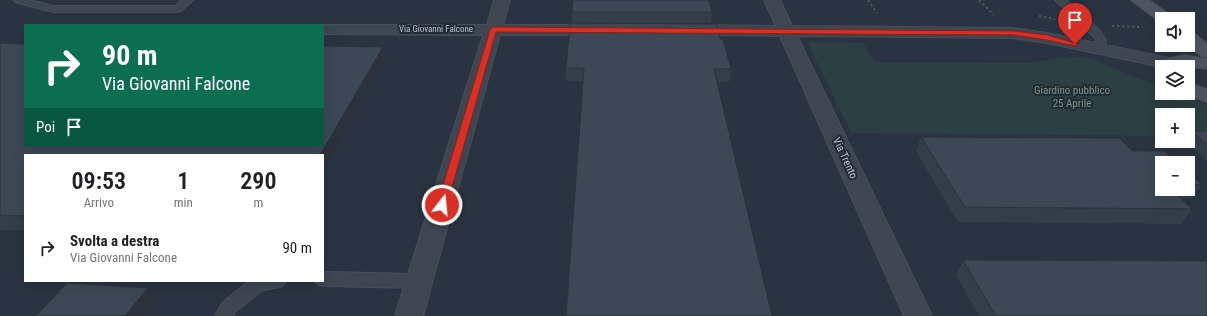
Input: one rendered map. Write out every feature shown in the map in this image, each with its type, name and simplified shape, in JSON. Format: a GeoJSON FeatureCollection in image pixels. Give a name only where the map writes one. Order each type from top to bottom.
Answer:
{"type":"FeatureCollection","features":[{"type":"Feature","properties":{"kind":"street"},"geometry":{"type":"LineString","coordinates":[[409,316],[502,0]]}},
{"type":"Feature","properties":{"kind":"street","name":"Via Trento"},"geometry":{"type":"LineString","coordinates":[[772,0],[918,316]]}},
{"type":"Feature","properties":{"kind":"street"},"geometry":{"type":"LineString","coordinates":[[1139,0],[1156,12]]}},
{"type":"Feature","properties":{"kind":"street","name":"Via Giovanni Falcone"},"geometry":{"type":"LineString","coordinates":[[324,29],[612,30]]}},
{"type":"Feature","properties":{"kind":"street"},"geometry":{"type":"LineString","coordinates":[[675,30],[1013,33],[1047,38],[1157,60]]}},
{"type":"Feature","properties":{"kind":"street"},"geometry":{"type":"LineString","coordinates":[[1195,43],[1207,52]]}},
{"type":"Feature","properties":{"kind":"street"},"geometry":{"type":"LineString","coordinates":[[1075,44],[1157,60]]}},
{"type":"Feature","properties":{"kind":"street"},"geometry":{"type":"LineString","coordinates":[[1195,64],[1207,64]]}},
{"type":"Feature","properties":{"kind":"street"},"geometry":{"type":"LineString","coordinates":[[1195,92],[1207,96]]}},
{"type":"Feature","properties":{"kind":"lane"},"geometry":{"type":"LineString","coordinates":[[18,0],[53,9],[177,9],[188,0]]}},
{"type":"Feature","properties":{"kind":"lane"},"geometry":{"type":"LineString","coordinates":[[1060,0],[1096,33],[1101,40],[1100,49]]}},
{"type":"Feature","properties":{"kind":"lane"},"geometry":{"type":"LineString","coordinates":[[324,279],[419,281]]}},
{"type":"Feature","properties":{"kind":"lane"},"geometry":{"type":"LineString","coordinates":[[224,316],[229,307],[256,285],[272,282]]}},
{"type":"Feature","properties":{"kind":"path"},"geometry":{"type":"LineString","coordinates":[[868,0],[879,15]]}},
{"type":"Feature","properties":{"kind":"green space","name":"Giardino pubblico 25 Aprile"},"geometry":{"type":"Polygon","coordinates":[[[807,42],[863,43],[875,62],[1029,63],[1070,56],[1093,59],[1155,85],[1155,100],[1193,100],[1207,105],[1207,136],[1195,136],[1195,108],[1155,108],[1155,136],[851,133],[807,42]]]}},
{"type":"Feature","properties":{"kind":"building"},"geometry":{"type":"Polygon","coordinates":[[[573,0],[709,0],[712,12],[572,12],[573,0]]]}},
{"type":"Feature","properties":{"kind":"building"},"geometry":{"type":"Polygon","coordinates":[[[570,23],[716,24],[720,39],[723,39],[731,69],[714,69],[772,316],[566,316],[584,68],[566,68],[570,23]]]}},
{"type":"Feature","properties":{"kind":"building"},"geometry":{"type":"Polygon","coordinates":[[[0,43],[24,44],[24,146],[324,146],[324,46],[383,47],[321,154],[24,154],[24,216],[0,215],[0,43]]]}},
{"type":"Feature","properties":{"kind":"building"},"geometry":{"type":"Polygon","coordinates":[[[1195,131],[1207,131],[1207,144],[1195,134],[1195,131]]]}},
{"type":"Feature","properties":{"kind":"building"},"geometry":{"type":"Polygon","coordinates":[[[921,137],[1119,138],[1132,151],[1165,151],[1170,156],[1155,156],[1155,196],[1178,196],[1192,209],[965,207],[921,137]]]}},
{"type":"Feature","properties":{"kind":"building"},"geometry":{"type":"Polygon","coordinates":[[[1195,178],[1202,185],[1195,184],[1195,178]]]}},
{"type":"Feature","properties":{"kind":"building"},"geometry":{"type":"Polygon","coordinates":[[[963,260],[1207,261],[1207,316],[996,316],[963,260]]]}},
{"type":"Feature","properties":{"kind":"building"},"geometry":{"type":"Polygon","coordinates":[[[67,283],[148,288],[125,316],[36,316],[67,283]]]}},
{"type":"Feature","properties":{"kind":"route"},"geometry":{"type":"LineString","coordinates":[[442,205],[493,30],[786,30],[975,32],[1030,34],[1075,44]]}}]}
